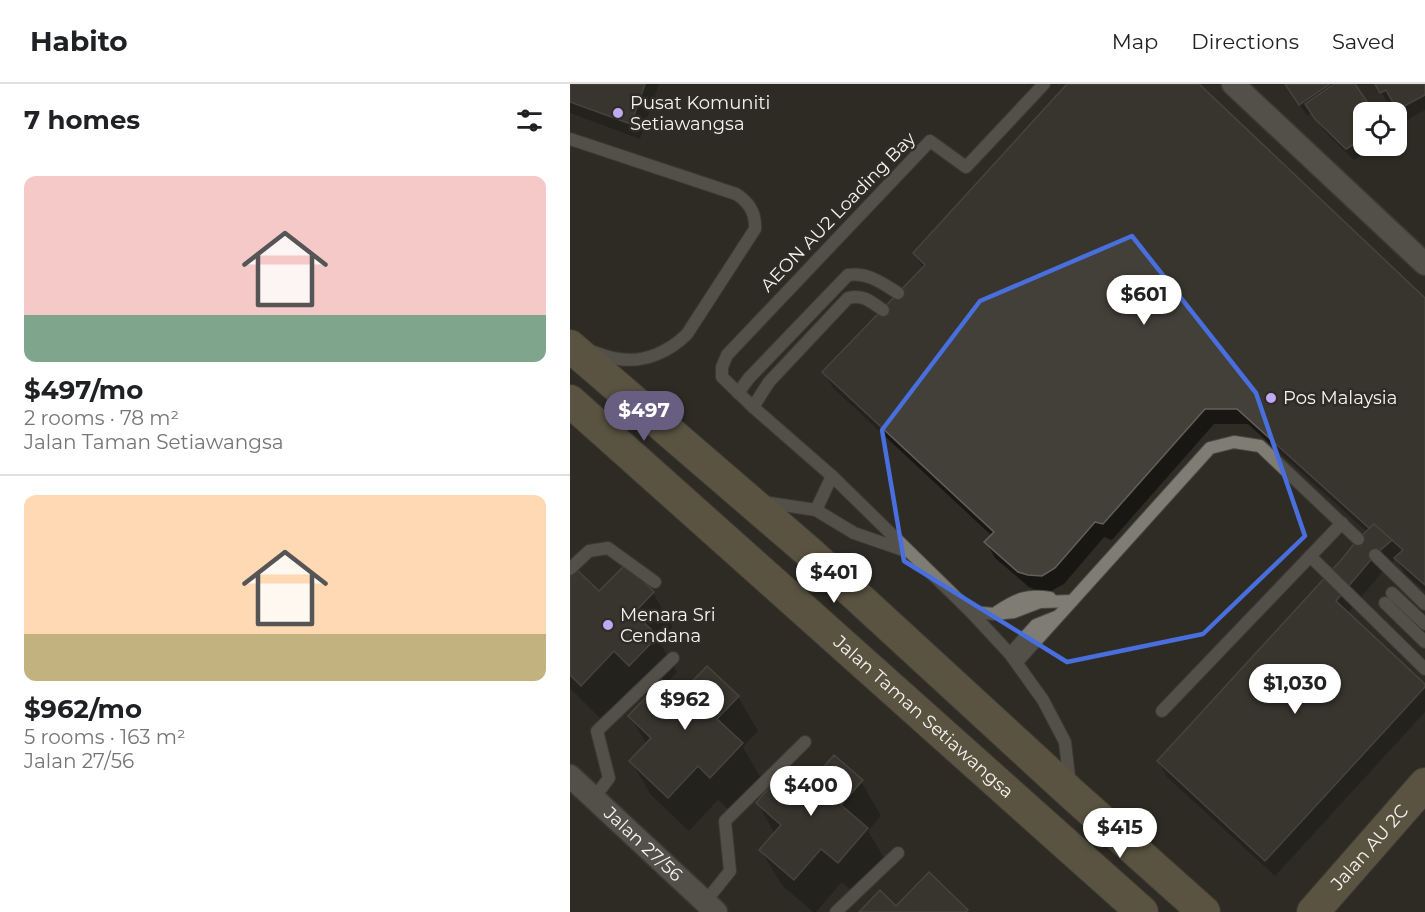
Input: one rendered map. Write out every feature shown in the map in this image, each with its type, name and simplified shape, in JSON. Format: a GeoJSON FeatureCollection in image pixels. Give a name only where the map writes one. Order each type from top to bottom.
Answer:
{"type":"FeatureCollection","features":[{"type":"Feature","properties":{"kind":"main road"},"geometry":{"type":"LineString","coordinates":[[570,346],[810,553],[1204,912]]}},
{"type":"Feature","properties":{"kind":"main road","name":"Jalan Taman Setiawangsa"},"geometry":{"type":"LineString","coordinates":[[570,402],[1142,912]]}},
{"type":"Feature","properties":{"kind":"main road","name":"Jalan AU 2C"},"geometry":{"type":"LineString","coordinates":[[1314,910],[1425,784]]}},
{"type":"Feature","properties":{"kind":"street"},"geometry":{"type":"LineString","coordinates":[[1233,84],[1425,264]]}},
{"type":"Feature","properties":{"kind":"street","name":"Jalan 27/56"},"geometry":{"type":"LineString","coordinates":[[570,776],[711,906]]}},
{"type":"Feature","properties":{"kind":"lane","name":"AEON AU2 Loading Bay"},"geometry":{"type":"LineString","coordinates":[[738,393],[722,377],[722,366],[727,355],[930,141],[966,167],[1044,84]]}},
{"type":"Feature","properties":{"kind":"lane"},"geometry":{"type":"LineString","coordinates":[[570,139],[736,194],[746,200],[756,219],[755,229],[687,334],[676,345],[644,359],[619,359],[570,346]]}},
{"type":"Feature","properties":{"kind":"lane"},"geometry":{"type":"LineString","coordinates":[[898,293],[861,273],[848,275],[749,378],[738,393],[832,476],[971,612],[1013,658],[1043,700],[1065,742],[1071,793]]}},
{"type":"Feature","properties":{"kind":"lane"},"geometry":{"type":"LineString","coordinates":[[753,407],[769,382],[848,298],[865,297],[883,310]]}},
{"type":"Feature","properties":{"kind":"lane"},"geometry":{"type":"LineString","coordinates":[[1013,658],[1060,615],[1210,448],[1234,442],[1260,446],[1358,539]]}},
{"type":"Feature","properties":{"kind":"lane"},"geometry":{"type":"LineString","coordinates":[[816,510],[832,476]]}},
{"type":"Feature","properties":{"kind":"lane"},"geometry":{"type":"LineString","coordinates":[[750,501],[816,510],[854,534],[909,552]]}},
{"type":"Feature","properties":{"kind":"lane"},"geometry":{"type":"LineString","coordinates":[[1161,711],[1342,524]]}},
{"type":"Feature","properties":{"kind":"lane"},"geometry":{"type":"LineString","coordinates":[[570,569],[589,550],[608,548],[655,582]]}},
{"type":"Feature","properties":{"kind":"lane"},"geometry":{"type":"LineString","coordinates":[[1375,555],[1425,604]]}},
{"type":"Feature","properties":{"kind":"lane"},"geometry":{"type":"LineString","coordinates":[[1310,556],[1425,669]]}},
{"type":"Feature","properties":{"kind":"lane"},"geometry":{"type":"LineString","coordinates":[[1425,624],[1389,598],[1425,642]]}},
{"type":"Feature","properties":{"kind":"lane"},"geometry":{"type":"LineString","coordinates":[[971,612],[994,614],[1014,612],[1040,602],[1072,601]]}},
{"type":"Feature","properties":{"kind":"lane"},"geometry":{"type":"LineString","coordinates":[[594,798],[609,777],[597,730],[673,658]]}},
{"type":"Feature","properties":{"kind":"lane"},"geometry":{"type":"LineString","coordinates":[[711,906],[730,871],[725,821],[805,742]]}},
{"type":"Feature","properties":{"kind":"lane"},"geometry":{"type":"LineString","coordinates":[[836,912],[898,852]]}},
{"type":"Feature","properties":{"kind":"highlighted area"},"geometry":{"type":"Polygon","coordinates":[[[1132,236],[1256,393],[1305,536],[1203,634],[1067,662],[904,561],[882,430],[980,301],[1132,236]]]}},
{"type":"Feature","properties":{"kind":"building","name":"Pusat Komuniti Setiawangsa"},"geometry":{"type":"Polygon","coordinates":[[[570,84],[645,84],[631,124],[570,102],[570,84]]]}},
{"type":"Feature","properties":{"kind":"building"},"geometry":{"type":"Polygon","coordinates":[[[1067,84],[1199,84],[1425,298],[1425,585],[1394,558],[1403,550],[1374,524],[1370,529],[1237,409],[1205,409],[1103,524],[1095,522],[1055,568],[1042,576],[1018,572],[984,542],[994,532],[822,372],[925,265],[913,253],[1067,84]]]}},
{"type":"Feature","properties":{"kind":"building"},"geometry":{"type":"Polygon","coordinates":[[[1285,84],[1330,84],[1299,105],[1285,84]]]}},
{"type":"Feature","properties":{"kind":"building"},"geometry":{"type":"Polygon","coordinates":[[[1334,84],[1355,84],[1367,102],[1353,102],[1353,145],[1346,149],[1315,119],[1305,104],[1334,84]]]}},
{"type":"Feature","properties":{"kind":"building"},"geometry":{"type":"Polygon","coordinates":[[[1375,84],[1425,84],[1425,95],[1407,105],[1407,102],[1393,102],[1386,90],[1380,93],[1375,84]]]}},
{"type":"Feature","properties":{"kind":"building"},"geometry":{"type":"Polygon","coordinates":[[[1374,524],[1392,540],[1375,555],[1336,601],[1425,684],[1425,687],[1265,861],[1157,761],[1374,524]]]}},
{"type":"Feature","properties":{"kind":"building","name":"Menara Sri Cendana"},"geometry":{"type":"Polygon","coordinates":[[[626,564],[654,592],[634,613],[658,636],[629,666],[614,651],[581,686],[570,675],[570,577],[577,570],[599,591],[626,564]]]}},
{"type":"Feature","properties":{"kind":"building"},"geometry":{"type":"Polygon","coordinates":[[[707,666],[739,696],[717,719],[743,743],[710,778],[698,766],[668,798],[629,761],[651,738],[628,716],[662,680],[678,696],[707,666]]]}},
{"type":"Feature","properties":{"kind":"building"},"geometry":{"type":"Polygon","coordinates":[[[834,755],[863,780],[841,805],[868,828],[838,863],[821,849],[794,880],[759,850],[781,825],[756,803],[786,768],[807,786],[834,755]]]}},
{"type":"Feature","properties":{"kind":"building"},"geometry":{"type":"Polygon","coordinates":[[[929,872],[968,910],[966,912],[859,912],[880,890],[896,906],[929,872]]]}},
{"type":"Feature","properties":{"kind":"place","name":"Pusat Komuniti Setiawangsa"},"geometry":{"type":"Point","coordinates":[618,113]}},
{"type":"Feature","properties":{"kind":"place","name":"Pos Malaysia"},"geometry":{"type":"Point","coordinates":[1271,398]}},
{"type":"Feature","properties":{"kind":"place","name":"Menara Sri Cendana"},"geometry":{"type":"Point","coordinates":[608,625]}}]}
